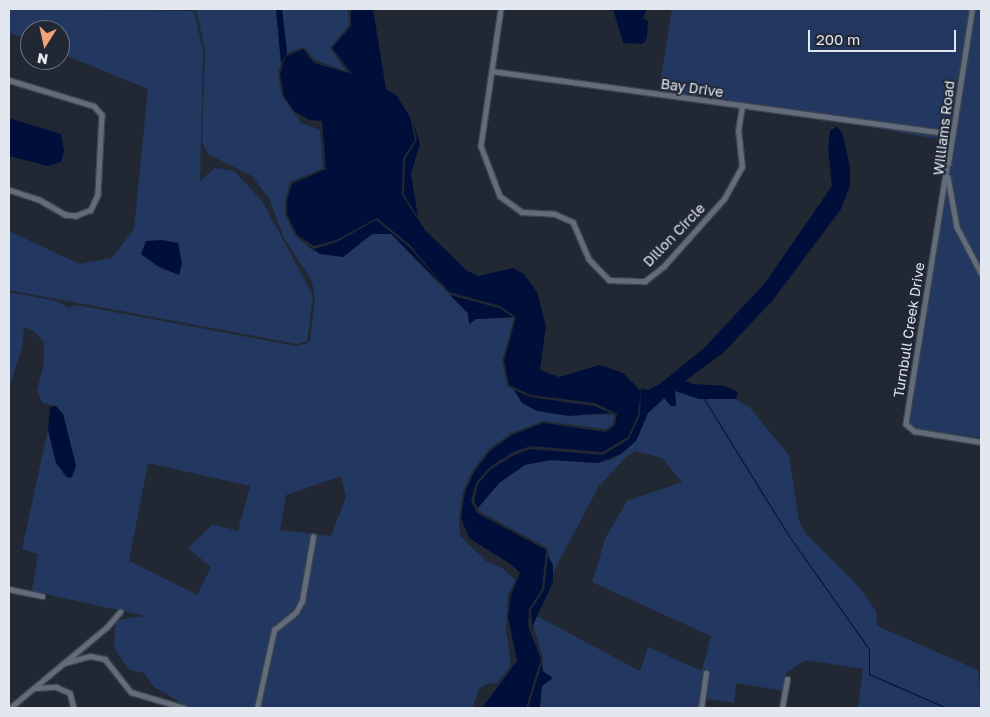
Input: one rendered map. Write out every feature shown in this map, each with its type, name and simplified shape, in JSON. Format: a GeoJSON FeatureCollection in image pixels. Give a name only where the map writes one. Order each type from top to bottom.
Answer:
{"type":"FeatureCollection","features":[{"type":"Feature","properties":{"kind":"street"},"geometry":{"type":"LineString","coordinates":[[492,71],[501,9]]}},
{"type":"Feature","properties":{"kind":"street","name":"Williams Road"},"geometry":{"type":"LineString","coordinates":[[972,9],[948,161],[950,201],[957,227],[981,273]]}},
{"type":"Feature","properties":{"kind":"street","name":"Dillon Circle"},"geometry":{"type":"LineString","coordinates":[[492,71],[481,146],[500,196],[522,212],[555,214],[573,222],[589,259],[609,280],[645,281],[664,266],[724,199],[742,167],[738,132],[742,107]]}},
{"type":"Feature","properties":{"kind":"street","name":"Bay Drive"},"geometry":{"type":"LineString","coordinates":[[492,71],[742,107],[952,134]]}},
{"type":"Feature","properties":{"kind":"street"},"geometry":{"type":"LineString","coordinates":[[9,80],[94,106],[102,116],[98,195],[90,210],[76,216],[65,215],[39,200],[9,190]]}},
{"type":"Feature","properties":{"kind":"street","name":"Turnbull Creek Drive"},"geometry":{"type":"LineString","coordinates":[[948,161],[906,424],[914,431],[981,442]]}},
{"type":"Feature","properties":{"kind":"street"},"geometry":{"type":"LineString","coordinates":[[257,708],[274,630],[296,612],[302,601],[313,537]]}},
{"type":"Feature","properties":{"kind":"street"},"geometry":{"type":"LineString","coordinates":[[9,589],[42,596]]}},
{"type":"Feature","properties":{"kind":"street"},"geometry":{"type":"LineString","coordinates":[[10,708],[60,664],[107,627],[120,612]]}},
{"type":"Feature","properties":{"kind":"street"},"geometry":{"type":"LineString","coordinates":[[60,664],[90,656],[105,659],[131,692],[185,708]]}},
{"type":"Feature","properties":{"kind":"street"},"geometry":{"type":"LineString","coordinates":[[700,708],[706,673]]}},
{"type":"Feature","properties":{"kind":"street"},"geometry":{"type":"LineString","coordinates":[[782,708],[787,679]]}},
{"type":"Feature","properties":{"kind":"street"},"geometry":{"type":"LineString","coordinates":[[33,688],[56,688],[70,693],[74,708]]}},
{"type":"Feature","properties":{"kind":"shaded area"},"geometry":{"type":"Polygon","coordinates":[[[9,9],[194,11],[203,50],[200,181],[215,168],[234,171],[262,201],[313,296],[307,341],[297,344],[9,290],[9,231],[79,264],[112,258],[134,229],[148,89],[70,57],[70,20],[20,20],[20,37],[9,32],[9,9]]]}},
{"type":"Feature","properties":{"kind":"shaded area"},"geometry":{"type":"Polygon","coordinates":[[[196,9],[276,9],[281,63],[278,74],[282,96],[301,123],[320,130],[323,168],[290,182],[285,200],[285,215],[295,236],[312,250],[343,257],[372,234],[391,234],[468,314],[470,324],[476,319],[514,318],[502,361],[507,386],[514,390],[522,403],[547,413],[614,415],[613,424],[606,429],[543,421],[511,433],[489,449],[472,471],[463,491],[459,518],[460,536],[486,561],[502,568],[515,580],[508,595],[506,630],[511,665],[497,683],[486,684],[479,689],[472,708],[181,708],[177,700],[154,687],[144,673],[128,669],[114,647],[116,620],[145,616],[32,591],[38,554],[22,549],[48,430],[63,474],[68,478],[76,466],[63,414],[56,406],[43,403],[37,391],[44,363],[44,343],[35,332],[24,327],[22,347],[9,388],[9,292],[56,301],[69,308],[76,305],[296,346],[308,343],[310,340],[315,299],[312,281],[284,238],[269,198],[252,176],[208,154],[202,141],[205,50],[196,9]],[[148,463],[129,561],[197,595],[211,567],[188,548],[213,524],[238,531],[250,486],[148,463]],[[341,476],[286,495],[280,530],[331,536],[346,497],[341,476]]]}},
{"type":"Feature","properties":{"kind":"shaded area"},"geometry":{"type":"Polygon","coordinates":[[[276,9],[282,9],[287,53],[281,63],[276,9]]]}},
{"type":"Feature","properties":{"kind":"shaded area"},"geometry":{"type":"Polygon","coordinates":[[[282,9],[348,9],[349,25],[330,48],[346,71],[315,60],[304,47],[287,53],[282,9]]]}},
{"type":"Feature","properties":{"kind":"shaded area"},"geometry":{"type":"Polygon","coordinates":[[[351,9],[373,9],[386,89],[397,96],[410,117],[415,140],[403,158],[402,195],[425,230],[466,270],[478,276],[513,268],[524,274],[537,292],[546,326],[540,370],[559,377],[600,365],[623,373],[641,391],[638,415],[628,437],[602,452],[531,446],[513,452],[490,467],[476,483],[471,501],[477,513],[546,550],[542,589],[529,609],[528,626],[541,659],[526,708],[482,708],[517,661],[508,617],[511,595],[520,573],[512,565],[469,538],[461,518],[465,492],[474,472],[490,451],[512,435],[543,423],[606,432],[615,425],[617,414],[595,403],[531,395],[509,385],[504,361],[516,317],[500,306],[449,292],[410,245],[377,218],[336,240],[314,246],[297,235],[287,214],[287,200],[292,184],[326,169],[322,121],[309,120],[294,111],[284,96],[280,74],[285,57],[303,49],[314,63],[352,74],[332,48],[351,26],[351,9]]]}},
{"type":"Feature","properties":{"kind":"shaded area"},"geometry":{"type":"Polygon","coordinates":[[[613,9],[647,9],[643,18],[648,21],[647,38],[643,44],[623,43],[613,9]]]}},
{"type":"Feature","properties":{"kind":"shaded area"},"geometry":{"type":"Polygon","coordinates":[[[672,9],[981,9],[981,438],[907,428],[949,141],[659,90],[672,9]]]}},
{"type":"Feature","properties":{"kind":"shaded area"},"geometry":{"type":"Polygon","coordinates":[[[9,118],[61,134],[64,151],[61,162],[48,166],[9,156],[9,118]]]}},
{"type":"Feature","properties":{"kind":"shaded area"},"geometry":{"type":"Polygon","coordinates":[[[412,118],[420,144],[411,174],[418,217],[404,195],[405,159],[417,140],[412,118]]]}},
{"type":"Feature","properties":{"kind":"shaded area"},"geometry":{"type":"Polygon","coordinates":[[[837,126],[843,135],[850,167],[850,186],[841,209],[773,300],[724,352],[685,381],[693,384],[725,386],[738,392],[736,399],[699,399],[675,391],[676,406],[671,406],[664,398],[648,413],[636,441],[621,454],[598,463],[550,460],[525,465],[499,483],[478,508],[474,501],[478,484],[491,469],[514,455],[531,449],[603,455],[629,439],[640,415],[641,388],[648,390],[660,384],[704,348],[765,283],[832,186],[828,148],[830,131],[837,126]]]}},
{"type":"Feature","properties":{"kind":"shaded area"},"geometry":{"type":"Polygon","coordinates":[[[376,220],[409,247],[442,285],[391,234],[372,234],[343,257],[320,254],[304,242],[314,249],[337,242],[376,220]]]}},
{"type":"Feature","properties":{"kind":"shaded area"},"geometry":{"type":"Polygon","coordinates":[[[162,240],[178,243],[182,264],[179,275],[159,267],[141,254],[146,241],[162,240]]]}},
{"type":"Feature","properties":{"kind":"shaded area"},"geometry":{"type":"Polygon","coordinates":[[[450,295],[499,308],[513,317],[476,319],[469,324],[468,313],[450,295]]]}},
{"type":"Feature","properties":{"kind":"shaded area"},"geometry":{"type":"Polygon","coordinates":[[[514,390],[530,397],[594,406],[610,413],[569,416],[537,411],[522,403],[514,390]]]}},
{"type":"Feature","properties":{"kind":"shaded area"},"geometry":{"type":"Polygon","coordinates":[[[675,391],[703,399],[736,399],[750,408],[789,455],[799,521],[806,534],[859,587],[876,611],[877,626],[978,670],[981,708],[858,708],[863,669],[806,660],[786,673],[784,691],[736,683],[734,703],[700,698],[699,708],[540,708],[543,658],[533,625],[537,616],[640,671],[648,647],[702,671],[711,636],[592,582],[606,537],[627,501],[682,482],[662,458],[636,451],[626,457],[599,486],[553,572],[547,548],[479,511],[478,505],[505,478],[528,463],[550,460],[598,463],[613,459],[636,441],[648,413],[665,398],[671,406],[676,402],[675,391]]]}},
{"type":"Feature","properties":{"kind":"shaded area"},"geometry":{"type":"Polygon","coordinates":[[[56,406],[63,414],[76,466],[72,477],[68,478],[56,463],[48,430],[50,407],[56,406]]]}},
{"type":"Feature","properties":{"kind":"shaded area"},"geometry":{"type":"Polygon","coordinates":[[[548,556],[553,565],[553,582],[533,625],[533,634],[531,610],[544,590],[548,556]]]}},
{"type":"Feature","properties":{"kind":"shaded area"},"geometry":{"type":"Polygon","coordinates":[[[542,663],[543,671],[553,678],[542,686],[540,708],[528,708],[542,663]]]}},
{"type":"Feature","properties":{"kind":"waterway"},"geometry":{"type":"LineString","coordinates":[[704,399],[789,536],[869,649],[869,674],[947,708]]}}]}
